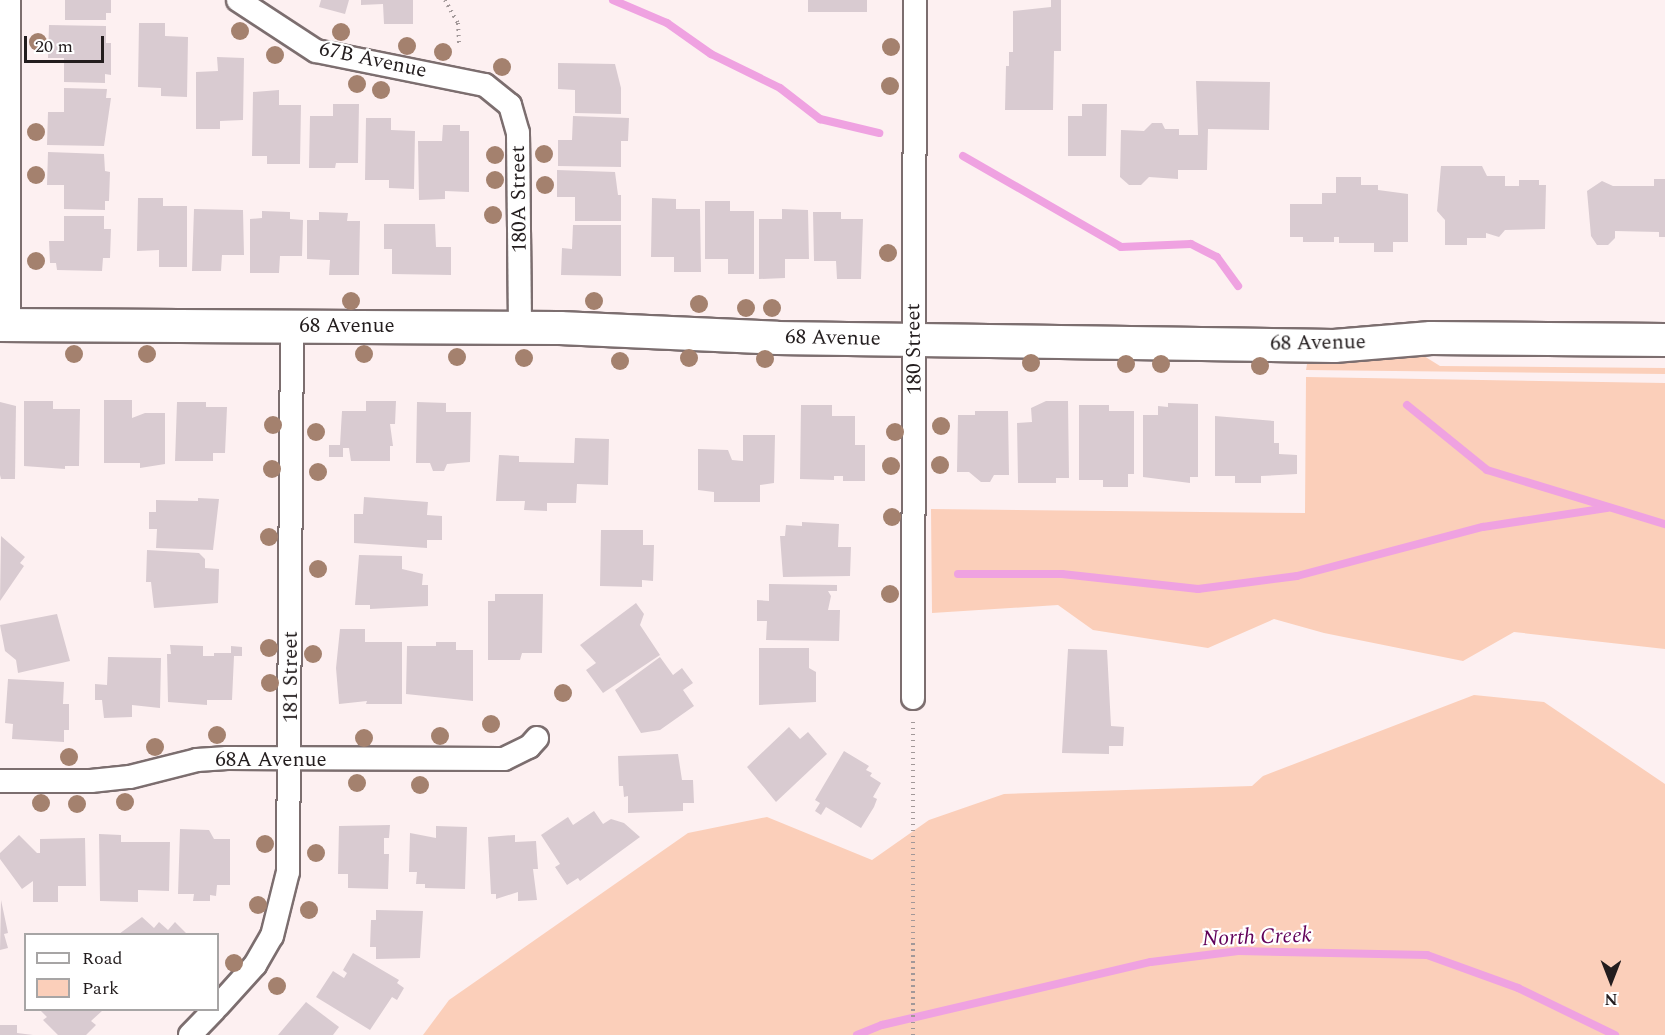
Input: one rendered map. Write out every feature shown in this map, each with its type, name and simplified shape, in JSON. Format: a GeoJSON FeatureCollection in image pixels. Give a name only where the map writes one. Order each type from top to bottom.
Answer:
{"type":"FeatureCollection","features":[{"type":"Feature","properties":{"kind":"street"},"geometry":{"type":"LineString","coordinates":[[5,325],[9,0]]}},
{"type":"Feature","properties":{"kind":"street","name":"67B Avenue"},"geometry":{"type":"LineString","coordinates":[[237,0],[316,51],[485,85]]}},
{"type":"Feature","properties":{"kind":"street","name":"180 Street"},"geometry":{"type":"LineString","coordinates":[[913,698],[912,340],[915,0]]}},
{"type":"Feature","properties":{"kind":"street","name":"180A Street"},"geometry":{"type":"LineString","coordinates":[[485,85],[510,105],[518,133],[520,327]]}},
{"type":"Feature","properties":{"kind":"street","name":"68 Avenue"},"geometry":{"type":"LineString","coordinates":[[5,325],[520,327],[912,340],[1334,346],[1431,338],[1665,340]]}},
{"type":"Feature","properties":{"kind":"street","name":"181 Street"},"geometry":{"type":"LineString","coordinates":[[219,1005],[255,965],[272,936],[284,900],[290,759],[292,326]]}},
{"type":"Feature","properties":{"kind":"street","name":"68A Avenue"},"geometry":{"type":"LineString","coordinates":[[0,781],[91,781],[130,777],[197,760],[504,759],[529,747],[537,738]]}},
{"type":"Feature","properties":{"kind":"street","name":"181 Street"},"geometry":{"type":"LineString","coordinates":[[190,1035],[213,1011]]}},
{"type":"Feature","properties":{"kind":"path"},"geometry":{"type":"LineString","coordinates":[[445,0],[458,23],[459,45]]}},
{"type":"Feature","properties":{"kind":"path"},"geometry":{"type":"LineString","coordinates":[[913,725],[915,829],[913,1035]]}},
{"type":"Feature","properties":{"kind":"green space"},"geometry":{"type":"Polygon","coordinates":[[[1424,356],[1440,366],[1665,368],[1665,374],[1306,370],[1307,364],[1424,356]]]}},
{"type":"Feature","properties":{"kind":"green space"},"geometry":{"type":"Polygon","coordinates":[[[1306,377],[1665,383],[1665,649],[1514,632],[1463,661],[1324,633],[1274,619],[1208,648],[1093,630],[1058,605],[932,613],[931,509],[1305,513],[1306,377]]]}},
{"type":"Feature","properties":{"kind":"green space"},"geometry":{"type":"Polygon","coordinates":[[[1474,695],[1544,702],[1665,784],[1665,1035],[423,1035],[449,1000],[688,833],[767,817],[872,860],[929,820],[1004,794],[1252,786],[1263,776],[1474,695]]]}},
{"type":"Feature","properties":{"kind":"building"},"geometry":{"type":"Polygon","coordinates":[[[65,0],[111,0],[111,13],[106,13],[106,20],[65,20],[65,0]]]}},
{"type":"Feature","properties":{"kind":"building"},"geometry":{"type":"Polygon","coordinates":[[[321,0],[349,0],[345,14],[319,7],[321,0]]]}},
{"type":"Feature","properties":{"kind":"building"},"geometry":{"type":"Polygon","coordinates":[[[361,0],[413,0],[413,24],[384,24],[383,4],[361,5],[361,0]]]}},
{"type":"Feature","properties":{"kind":"building"},"geometry":{"type":"Polygon","coordinates":[[[808,0],[867,0],[867,12],[808,12],[808,0]]]}},
{"type":"Feature","properties":{"kind":"building"},"geometry":{"type":"Polygon","coordinates":[[[1051,0],[1061,0],[1061,51],[1054,51],[1053,110],[1005,110],[1006,66],[1009,66],[1009,52],[1013,52],[1013,11],[1051,7],[1051,0]]]}},
{"type":"Feature","properties":{"kind":"building"},"geometry":{"type":"Polygon","coordinates":[[[139,23],[165,23],[165,36],[188,37],[187,97],[161,96],[161,88],[138,87],[139,23]]]}},
{"type":"Feature","properties":{"kind":"building"},"geometry":{"type":"Polygon","coordinates":[[[49,25],[106,26],[106,43],[111,43],[111,75],[105,74],[105,83],[64,82],[64,58],[48,58],[49,25]]]}},
{"type":"Feature","properties":{"kind":"building"},"geometry":{"type":"Polygon","coordinates":[[[217,57],[244,58],[243,120],[220,121],[220,129],[196,129],[196,72],[218,71],[217,57]]]}},
{"type":"Feature","properties":{"kind":"building"},"geometry":{"type":"Polygon","coordinates":[[[558,63],[615,64],[621,88],[621,114],[575,113],[575,90],[558,89],[558,63]]]}},
{"type":"Feature","properties":{"kind":"building"},"geometry":{"type":"Polygon","coordinates":[[[1196,81],[1270,82],[1269,130],[1208,129],[1207,170],[1178,170],[1178,179],[1149,177],[1141,185],[1129,185],[1120,177],[1121,130],[1144,131],[1152,123],[1162,123],[1165,129],[1179,129],[1179,135],[1198,135],[1196,81]]]}},
{"type":"Feature","properties":{"kind":"building"},"geometry":{"type":"Polygon","coordinates":[[[64,88],[107,89],[106,98],[111,98],[104,146],[47,145],[48,112],[64,112],[64,88]]]}},
{"type":"Feature","properties":{"kind":"building"},"geometry":{"type":"Polygon","coordinates":[[[279,90],[279,105],[301,105],[300,164],[267,164],[267,156],[252,156],[253,92],[279,90]]]}},
{"type":"Feature","properties":{"kind":"building"},"geometry":{"type":"Polygon","coordinates":[[[333,104],[359,104],[358,163],[336,163],[335,168],[309,168],[310,116],[333,116],[333,104]]]}},
{"type":"Feature","properties":{"kind":"building"},"geometry":{"type":"Polygon","coordinates":[[[1082,104],[1107,104],[1106,156],[1068,156],[1068,116],[1082,116],[1082,104]]]}},
{"type":"Feature","properties":{"kind":"building"},"geometry":{"type":"Polygon","coordinates":[[[573,116],[629,118],[628,141],[621,141],[621,167],[558,166],[558,140],[572,140],[573,116]]]}},
{"type":"Feature","properties":{"kind":"building"},"geometry":{"type":"Polygon","coordinates":[[[366,118],[391,118],[391,130],[415,131],[414,189],[389,188],[389,180],[365,180],[366,118]]]}},
{"type":"Feature","properties":{"kind":"building"},"geometry":{"type":"Polygon","coordinates":[[[443,125],[460,125],[460,131],[469,131],[469,192],[445,191],[445,199],[419,200],[418,141],[442,141],[443,125]]]}},
{"type":"Feature","properties":{"kind":"building"},"geometry":{"type":"Polygon","coordinates":[[[48,152],[104,154],[105,171],[110,172],[109,201],[105,201],[105,210],[64,209],[64,185],[47,185],[48,152]]]}},
{"type":"Feature","properties":{"kind":"building"},"geometry":{"type":"Polygon","coordinates":[[[1441,166],[1482,166],[1487,176],[1505,176],[1505,186],[1519,186],[1519,180],[1539,180],[1539,185],[1546,185],[1545,229],[1505,230],[1499,237],[1486,233],[1486,238],[1467,238],[1467,245],[1445,245],[1445,220],[1437,211],[1441,166]]]}},
{"type":"Feature","properties":{"kind":"building"},"geometry":{"type":"Polygon","coordinates":[[[557,170],[615,172],[618,195],[621,195],[621,221],[575,221],[575,197],[557,197],[557,170]]]}},
{"type":"Feature","properties":{"kind":"building"},"geometry":{"type":"Polygon","coordinates":[[[1336,177],[1361,177],[1361,185],[1378,185],[1378,190],[1408,194],[1408,242],[1393,242],[1393,252],[1374,252],[1374,243],[1339,243],[1339,237],[1334,237],[1334,242],[1303,242],[1303,237],[1290,237],[1290,204],[1322,204],[1322,193],[1336,193],[1336,177]]]}},
{"type":"Feature","properties":{"kind":"building"},"geometry":{"type":"Polygon","coordinates":[[[1654,179],[1665,179],[1665,237],[1659,237],[1659,232],[1615,231],[1615,238],[1608,245],[1597,245],[1591,236],[1587,191],[1602,181],[1613,186],[1654,186],[1654,179]]]}},
{"type":"Feature","properties":{"kind":"building"},"geometry":{"type":"Polygon","coordinates":[[[138,198],[163,198],[163,206],[187,206],[187,267],[159,267],[159,250],[137,251],[138,198]]]}},
{"type":"Feature","properties":{"kind":"building"},"geometry":{"type":"Polygon","coordinates":[[[652,198],[676,199],[676,209],[700,209],[701,272],[674,272],[674,257],[651,257],[652,198]]]}},
{"type":"Feature","properties":{"kind":"building"},"geometry":{"type":"Polygon","coordinates":[[[705,201],[730,201],[730,211],[754,211],[754,274],[728,274],[728,259],[705,259],[705,201]]]}},
{"type":"Feature","properties":{"kind":"building"},"geometry":{"type":"Polygon","coordinates":[[[194,209],[243,210],[244,255],[222,255],[221,271],[192,271],[194,209]]]}},
{"type":"Feature","properties":{"kind":"building"},"geometry":{"type":"Polygon","coordinates":[[[782,209],[808,210],[809,259],[785,259],[785,278],[759,279],[759,219],[782,219],[782,209]]]}},
{"type":"Feature","properties":{"kind":"building"},"geometry":{"type":"Polygon","coordinates":[[[262,211],[290,212],[290,219],[303,220],[302,256],[280,256],[279,273],[250,273],[250,219],[262,218],[262,211]]]}},
{"type":"Feature","properties":{"kind":"building"},"geometry":{"type":"Polygon","coordinates":[[[319,212],[348,213],[347,221],[360,221],[359,275],[329,275],[330,260],[307,259],[307,220],[319,220],[319,212]]]}},
{"type":"Feature","properties":{"kind":"building"},"geometry":{"type":"Polygon","coordinates":[[[813,212],[841,212],[841,219],[863,219],[861,279],[837,279],[836,261],[814,261],[813,212]]]}},
{"type":"Feature","properties":{"kind":"building"},"geometry":{"type":"Polygon","coordinates":[[[64,216],[104,216],[104,229],[111,229],[110,258],[103,258],[102,271],[57,270],[56,263],[50,263],[49,241],[64,241],[64,216]]]}},
{"type":"Feature","properties":{"kind":"building"},"geometry":{"type":"Polygon","coordinates":[[[384,224],[435,224],[436,247],[451,247],[451,275],[392,274],[392,249],[384,249],[384,224]]]}},
{"type":"Feature","properties":{"kind":"building"},"geometry":{"type":"Polygon","coordinates":[[[573,225],[621,225],[621,276],[561,275],[562,248],[572,249],[573,225]]]}},
{"type":"Feature","properties":{"kind":"building"},"geometry":{"type":"Polygon","coordinates":[[[104,400],[132,400],[132,418],[145,413],[165,413],[165,464],[140,468],[140,463],[104,463],[104,400]]]}},
{"type":"Feature","properties":{"kind":"building"},"geometry":{"type":"Polygon","coordinates":[[[24,401],[53,401],[53,409],[80,409],[79,466],[65,466],[65,469],[24,466],[24,401]]]}},
{"type":"Feature","properties":{"kind":"building"},"geometry":{"type":"Polygon","coordinates":[[[366,401],[396,401],[395,424],[390,424],[393,446],[390,446],[390,461],[351,461],[349,448],[343,448],[343,457],[329,457],[329,445],[340,445],[342,411],[366,411],[366,401]]]}},
{"type":"Feature","properties":{"kind":"building"},"geometry":{"type":"Polygon","coordinates":[[[1046,401],[1068,401],[1069,478],[1056,478],[1056,483],[1018,483],[1017,423],[1032,422],[1031,408],[1046,401]]]}},
{"type":"Feature","properties":{"kind":"building"},"geometry":{"type":"Polygon","coordinates":[[[0,402],[16,406],[15,479],[1,479],[0,475],[0,402]]]}},
{"type":"Feature","properties":{"kind":"building"},"geometry":{"type":"Polygon","coordinates":[[[177,402],[206,402],[206,407],[227,407],[225,453],[213,453],[213,461],[175,461],[177,402]]]}},
{"type":"Feature","properties":{"kind":"building"},"geometry":{"type":"Polygon","coordinates":[[[417,402],[446,403],[446,412],[471,412],[470,462],[447,464],[444,471],[433,471],[430,463],[416,463],[417,402]]]}},
{"type":"Feature","properties":{"kind":"building"},"geometry":{"type":"Polygon","coordinates":[[[1168,403],[1198,404],[1198,477],[1190,477],[1190,483],[1143,477],[1143,415],[1158,415],[1158,406],[1168,407],[1168,403]]]}},
{"type":"Feature","properties":{"kind":"building"},"geometry":{"type":"Polygon","coordinates":[[[801,405],[832,405],[832,416],[855,416],[855,445],[865,445],[865,481],[843,481],[843,476],[834,476],[834,480],[800,479],[801,405]]]}},
{"type":"Feature","properties":{"kind":"building"},"geometry":{"type":"Polygon","coordinates":[[[1079,405],[1109,405],[1109,411],[1134,411],[1134,474],[1128,474],[1128,487],[1103,487],[1103,480],[1079,480],[1079,405]]]}},
{"type":"Feature","properties":{"kind":"building"},"geometry":{"type":"Polygon","coordinates":[[[975,411],[1008,411],[1009,475],[994,475],[990,482],[981,482],[969,472],[957,472],[958,415],[975,415],[975,411]]]}},
{"type":"Feature","properties":{"kind":"building"},"geometry":{"type":"Polygon","coordinates":[[[1215,416],[1274,421],[1274,443],[1279,443],[1279,454],[1297,455],[1297,474],[1261,476],[1261,483],[1235,483],[1235,476],[1215,476],[1215,416]]]}},
{"type":"Feature","properties":{"kind":"building"},"geometry":{"type":"Polygon","coordinates":[[[743,435],[775,435],[774,483],[760,485],[760,502],[714,502],[714,492],[698,490],[698,449],[728,450],[732,460],[743,461],[743,435]]]}},
{"type":"Feature","properties":{"kind":"building"},"geometry":{"type":"Polygon","coordinates":[[[575,438],[609,439],[608,485],[577,484],[576,503],[547,503],[547,511],[524,510],[525,501],[496,501],[499,455],[519,456],[519,462],[574,463],[575,438]]]}},
{"type":"Feature","properties":{"kind":"building"},"geometry":{"type":"Polygon","coordinates":[[[364,497],[428,502],[427,515],[442,516],[442,540],[427,540],[427,548],[354,543],[354,514],[363,514],[364,497]]]}},
{"type":"Feature","properties":{"kind":"building"},"geometry":{"type":"Polygon","coordinates":[[[198,498],[219,499],[213,550],[156,548],[157,529],[149,529],[149,512],[156,512],[156,500],[198,501],[198,498]]]}},
{"type":"Feature","properties":{"kind":"building"},"geometry":{"type":"Polygon","coordinates":[[[802,522],[839,524],[838,547],[851,547],[850,576],[783,577],[780,536],[785,536],[786,525],[802,526],[802,522]]]}},
{"type":"Feature","properties":{"kind":"building"},"geometry":{"type":"Polygon","coordinates":[[[601,530],[643,530],[643,545],[654,545],[653,581],[642,580],[642,587],[600,586],[601,530]]]}},
{"type":"Feature","properties":{"kind":"building"},"geometry":{"type":"Polygon","coordinates":[[[1,536],[25,557],[20,563],[24,566],[0,601],[1,536]]]}},
{"type":"Feature","properties":{"kind":"building"},"geometry":{"type":"Polygon","coordinates":[[[147,550],[199,553],[205,559],[205,568],[219,569],[218,603],[154,608],[151,582],[146,582],[147,550]]]}},
{"type":"Feature","properties":{"kind":"building"},"geometry":{"type":"Polygon","coordinates":[[[359,555],[402,556],[402,569],[423,574],[422,585],[428,585],[428,606],[370,609],[370,605],[355,605],[359,555]]]}},
{"type":"Feature","properties":{"kind":"building"},"geometry":{"type":"Polygon","coordinates":[[[769,584],[837,585],[837,591],[828,591],[831,596],[828,610],[840,610],[839,641],[766,640],[767,621],[757,621],[757,600],[769,601],[769,584]]]}},
{"type":"Feature","properties":{"kind":"building"},"geometry":{"type":"Polygon","coordinates":[[[495,594],[543,594],[542,653],[522,653],[520,660],[488,660],[488,601],[495,601],[495,594]]]}},
{"type":"Feature","properties":{"kind":"building"},"geometry":{"type":"Polygon","coordinates":[[[636,603],[644,614],[640,625],[660,655],[603,693],[586,670],[596,663],[580,645],[636,603]]]}},
{"type":"Feature","properties":{"kind":"building"},"geometry":{"type":"Polygon","coordinates":[[[57,614],[70,661],[18,673],[16,660],[5,651],[0,625],[57,614]]]}},
{"type":"Feature","properties":{"kind":"building"},"geometry":{"type":"Polygon","coordinates":[[[340,629],[365,629],[365,642],[402,642],[402,704],[366,704],[367,701],[339,704],[336,668],[340,629]]]}},
{"type":"Feature","properties":{"kind":"building"},"geometry":{"type":"Polygon","coordinates":[[[436,642],[456,642],[456,650],[473,650],[473,701],[406,694],[407,646],[436,646],[436,642]]]}},
{"type":"Feature","properties":{"kind":"building"},"geometry":{"type":"Polygon","coordinates":[[[170,645],[203,646],[203,656],[214,656],[214,653],[231,653],[231,646],[242,647],[242,656],[234,656],[232,700],[207,700],[207,705],[168,702],[167,654],[171,654],[170,645]]]}},
{"type":"Feature","properties":{"kind":"building"},"geometry":{"type":"Polygon","coordinates":[[[759,648],[809,648],[809,668],[816,672],[816,702],[759,705],[759,648]]]}},
{"type":"Feature","properties":{"kind":"building"},"geometry":{"type":"Polygon","coordinates":[[[1068,649],[1107,650],[1111,726],[1124,727],[1123,746],[1109,746],[1109,754],[1062,753],[1068,649]]]}},
{"type":"Feature","properties":{"kind":"building"},"geometry":{"type":"Polygon","coordinates":[[[108,657],[161,658],[160,708],[132,705],[132,717],[104,718],[102,700],[95,700],[95,684],[107,685],[108,657]]]}},
{"type":"Feature","properties":{"kind":"building"},"geometry":{"type":"Polygon","coordinates":[[[660,657],[673,675],[682,668],[693,683],[683,690],[694,706],[660,730],[641,733],[615,690],[660,657]]]}},
{"type":"Feature","properties":{"kind":"building"},"geometry":{"type":"Polygon","coordinates":[[[8,679],[64,682],[63,704],[69,704],[69,730],[64,730],[64,742],[12,739],[13,724],[5,723],[8,679]]]}},
{"type":"Feature","properties":{"kind":"building"},"geometry":{"type":"Polygon","coordinates":[[[789,727],[800,739],[808,732],[827,754],[776,802],[747,767],[789,727]]]}},
{"type":"Feature","properties":{"kind":"building"},"geometry":{"type":"Polygon","coordinates":[[[844,751],[869,766],[866,770],[872,773],[870,776],[881,783],[873,797],[877,799],[874,807],[861,828],[826,807],[821,815],[815,811],[820,803],[815,800],[844,751]]]}},
{"type":"Feature","properties":{"kind":"building"},"geometry":{"type":"Polygon","coordinates":[[[678,754],[682,780],[693,780],[694,803],[683,803],[683,811],[628,813],[628,796],[624,797],[623,786],[619,786],[618,756],[678,754]]]}},
{"type":"Feature","properties":{"kind":"building"},"geometry":{"type":"Polygon","coordinates":[[[594,811],[603,824],[611,819],[624,823],[640,837],[580,881],[578,878],[567,885],[555,867],[560,864],[541,835],[568,817],[573,825],[594,811]]]}},
{"type":"Feature","properties":{"kind":"building"},"geometry":{"type":"Polygon","coordinates":[[[390,825],[389,838],[384,838],[384,854],[389,854],[388,889],[348,888],[348,874],[338,874],[339,826],[390,825]]]}},
{"type":"Feature","properties":{"kind":"building"},"geometry":{"type":"Polygon","coordinates":[[[436,826],[467,827],[465,889],[425,888],[425,884],[416,884],[417,872],[409,872],[410,833],[436,838],[436,826]]]}},
{"type":"Feature","properties":{"kind":"building"},"geometry":{"type":"Polygon","coordinates":[[[180,829],[209,830],[214,839],[230,839],[230,885],[217,885],[216,896],[210,895],[210,901],[193,901],[194,894],[178,894],[180,829]]]}},
{"type":"Feature","properties":{"kind":"building"},"geometry":{"type":"Polygon","coordinates":[[[99,834],[121,835],[121,842],[170,842],[169,891],[138,890],[138,902],[100,901],[99,834]]]}},
{"type":"Feature","properties":{"kind":"building"},"geometry":{"type":"Polygon","coordinates":[[[19,835],[37,853],[40,853],[40,839],[85,838],[86,886],[58,886],[58,902],[33,902],[33,881],[22,889],[0,859],[0,853],[19,835]]]}},
{"type":"Feature","properties":{"kind":"building"},"geometry":{"type":"Polygon","coordinates":[[[515,835],[515,842],[536,841],[538,869],[533,869],[537,900],[518,901],[518,892],[496,899],[496,894],[491,894],[488,837],[515,835]]]}},
{"type":"Feature","properties":{"kind":"building"},"geometry":{"type":"Polygon","coordinates":[[[1,900],[8,933],[4,934],[8,948],[0,950],[1,900]]]}},
{"type":"Feature","properties":{"kind":"building"},"geometry":{"type":"Polygon","coordinates":[[[376,910],[423,911],[420,958],[376,959],[376,947],[370,947],[371,920],[376,920],[376,910]]]}},
{"type":"Feature","properties":{"kind":"building"},"geometry":{"type":"Polygon","coordinates":[[[142,917],[154,928],[159,922],[168,930],[175,922],[186,933],[120,933],[142,917]]]}},
{"type":"Feature","properties":{"kind":"building"},"geometry":{"type":"Polygon","coordinates":[[[353,953],[399,980],[397,983],[404,988],[397,1000],[392,997],[370,1030],[316,997],[333,971],[344,978],[347,973],[343,970],[353,953]]]}},
{"type":"Feature","properties":{"kind":"building"},"geometry":{"type":"Polygon","coordinates":[[[306,1002],[339,1027],[333,1035],[278,1035],[306,1002]]]}},
{"type":"Feature","properties":{"kind":"building"},"geometry":{"type":"Polygon","coordinates":[[[41,1011],[102,1011],[91,1021],[96,1025],[86,1035],[58,1035],[43,1020],[47,1017],[41,1011]]]}},
{"type":"Feature","properties":{"kind":"building"},"geometry":{"type":"Polygon","coordinates":[[[0,1025],[17,1025],[17,1033],[33,1035],[0,1035],[0,1025]]]}},
{"type":"Feature","properties":{"kind":"waterway"},"geometry":{"type":"LineString","coordinates":[[613,0],[667,23],[711,54],[780,88],[820,119],[879,133]]}},
{"type":"Feature","properties":{"kind":"waterway"},"geometry":{"type":"LineString","coordinates":[[963,156],[1121,247],[1191,244],[1217,257],[1238,286]]}},
{"type":"Feature","properties":{"kind":"waterway"},"geometry":{"type":"LineString","coordinates":[[1407,405],[1487,470],[1665,524]]}},
{"type":"Feature","properties":{"kind":"waterway"},"geometry":{"type":"LineString","coordinates":[[958,574],[1062,574],[1198,589],[1297,576],[1483,527],[1607,508]]}},
{"type":"Feature","properties":{"kind":"waterway","name":"North Creek"},"geometry":{"type":"LineString","coordinates":[[857,1035],[882,1025],[1151,962],[1238,951],[1427,955],[1518,988],[1615,1035]]}}]}
